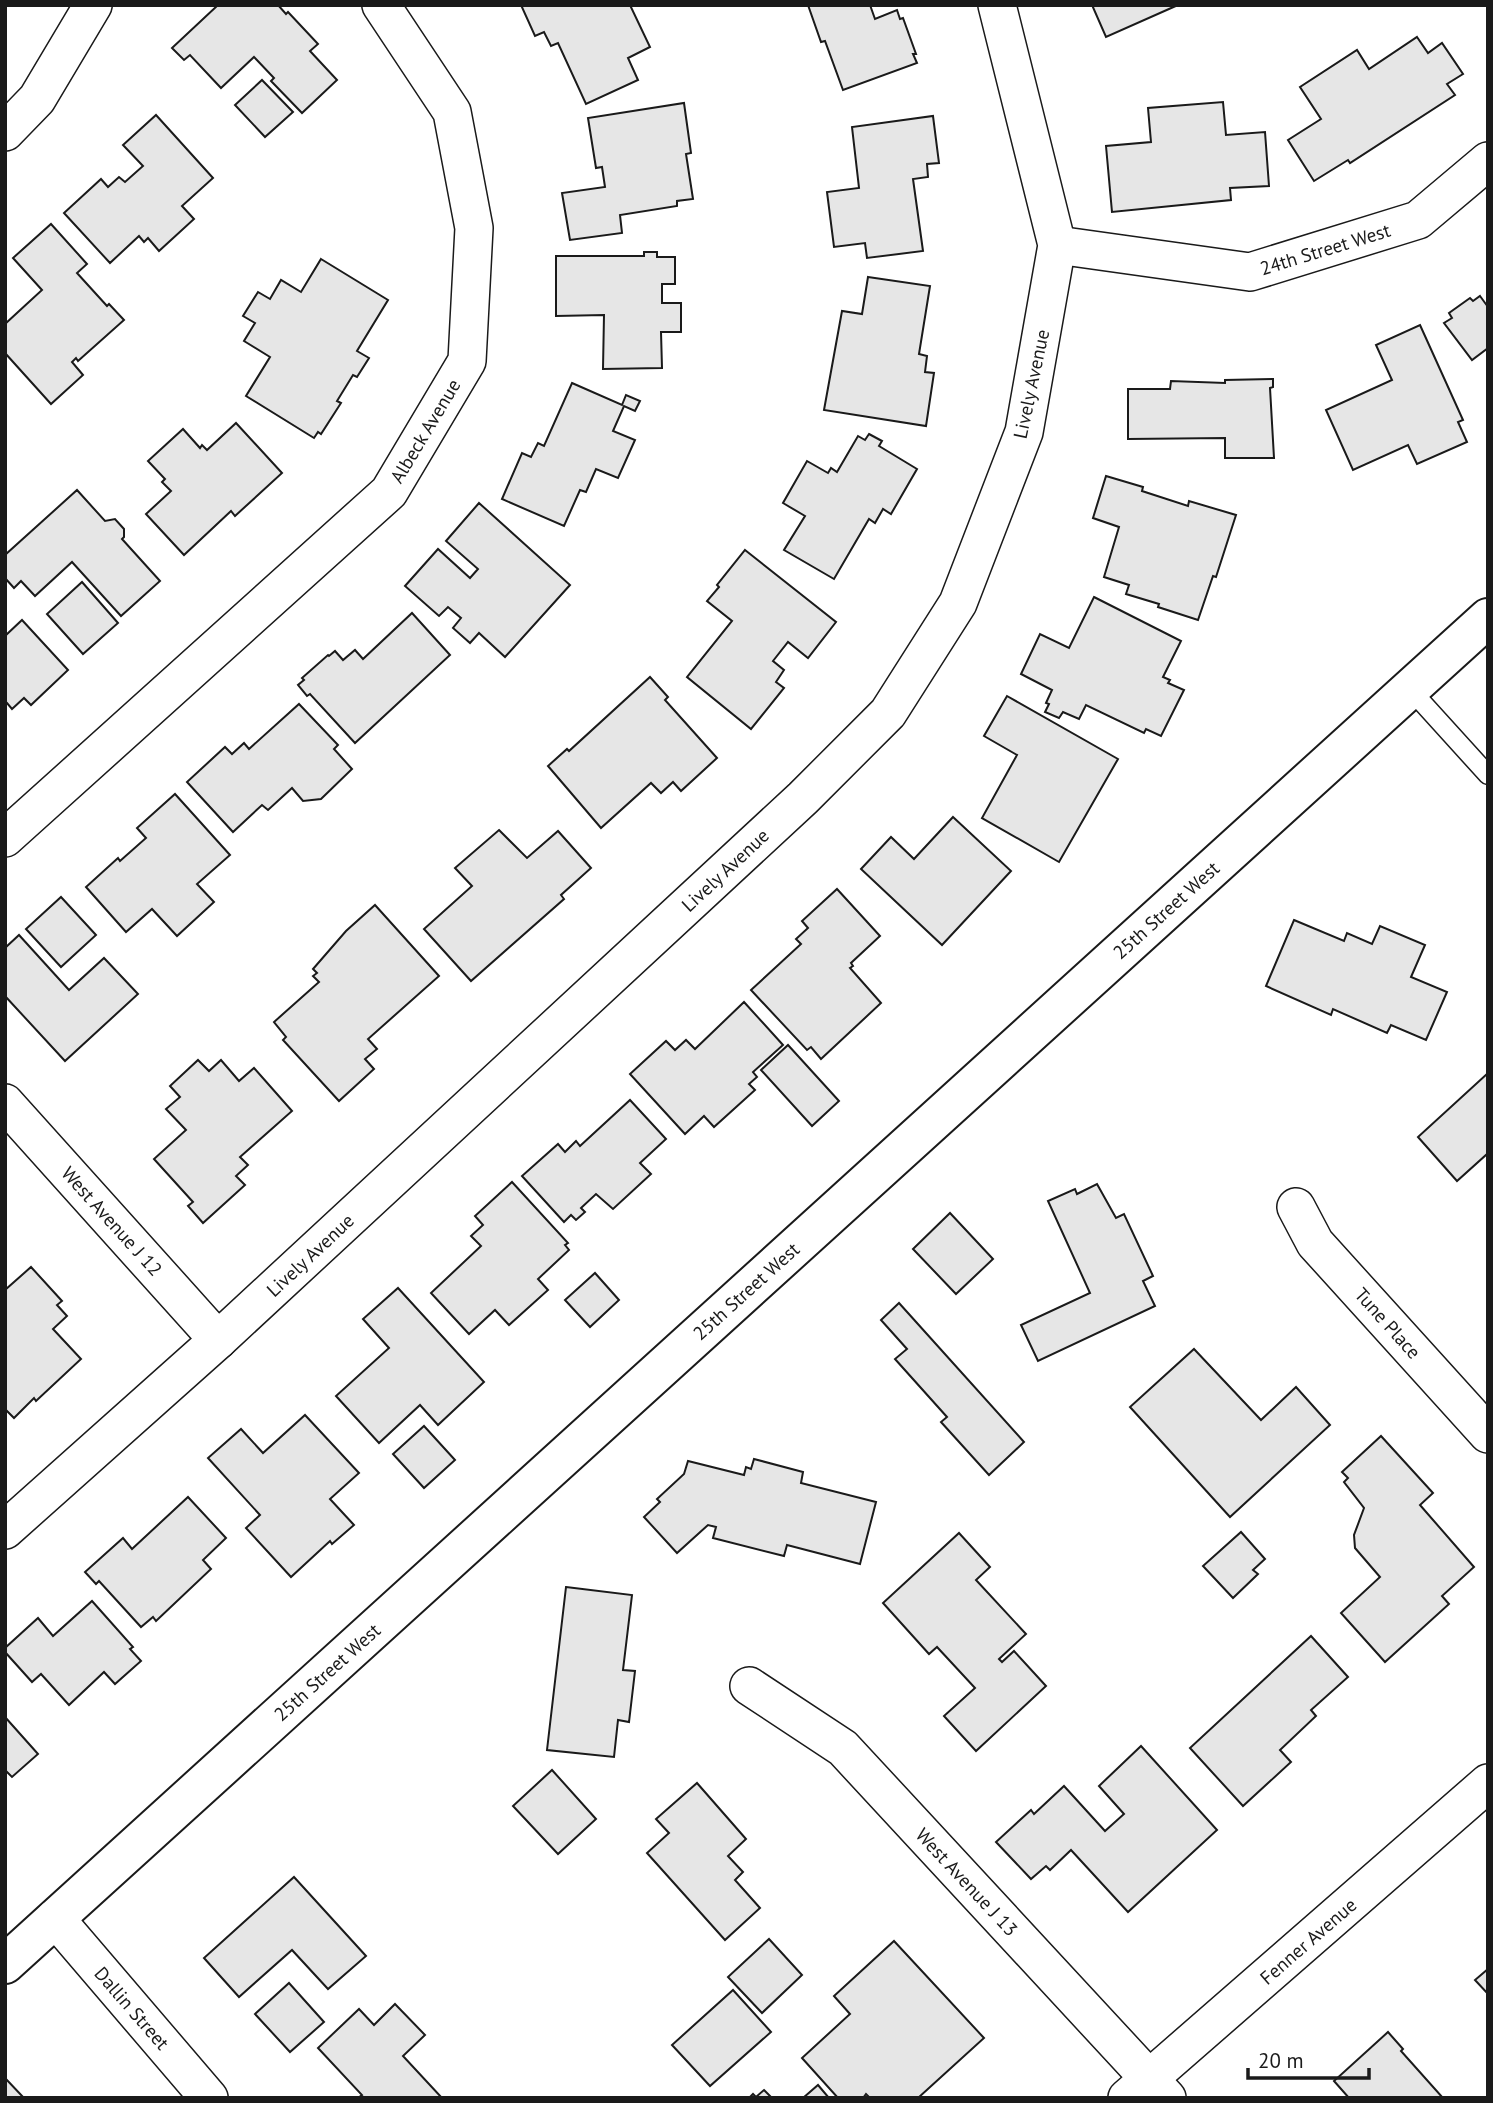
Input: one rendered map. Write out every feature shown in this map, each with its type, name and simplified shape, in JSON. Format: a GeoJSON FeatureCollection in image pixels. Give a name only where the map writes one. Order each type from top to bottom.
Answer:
{"type":"FeatureCollection","features":[{"type":"Feature","properties":{"kind":"street"},"geometry":{"type":"LineString","coordinates":[[5,132],[37,99],[93,5]]}},
{"type":"Feature","properties":{"kind":"street","name":"Albeck Avenue"},"geometry":{"type":"LineString","coordinates":[[5,838],[389,492],[467,361],[474,228],[452,113],[381,5]]}},
{"type":"Feature","properties":{"kind":"street","name":"Lively Avenue"},"geometry":{"type":"LineString","coordinates":[[5,1530],[218,1340],[793,807],[888,713],[958,603],[1024,432],[1057,245],[997,5]]}},
{"type":"Feature","properties":{"kind":"street","name":"24th Street West"},"geometry":{"type":"LineString","coordinates":[[1057,245],[1250,272],[1418,220],[1488,161]]}},
{"type":"Feature","properties":{"kind":"street","name":"25th Street West"},"geometry":{"type":"LineString","coordinates":[[5,1964],[1488,618]]}},
{"type":"Feature","properties":{"kind":"street","name":"West Avenue J 12"},"geometry":{"type":"LineString","coordinates":[[5,1102],[218,1340]]}},
{"type":"Feature","properties":{"kind":"street","name":"Tune Place"},"geometry":{"type":"LineString","coordinates":[[1296,1207],[1315,1243],[1488,1434]]}},
{"type":"Feature","properties":{"kind":"street","name":"West Avenue J 13"},"geometry":{"type":"LineString","coordinates":[[749,1686],[843,1748],[1148,2092]]}},
{"type":"Feature","properties":{"kind":"street","name":"Fenner Avenue"},"geometry":{"type":"LineString","coordinates":[[1148,2092],[1488,1783]]}},
{"type":"Feature","properties":{"kind":"street","name":"Dallin Street"},"geometry":{"type":"LineString","coordinates":[[55,1918],[209,2098]]}},
{"type":"Feature","properties":{"kind":"lane"},"geometry":{"type":"LineString","coordinates":[[1410,689],[1488,775]]}},
{"type":"Feature","properties":{"kind":"building"},"geometry":{"type":"Polygon","coordinates":[[[218,5],[278,5],[318,44],[310,51],[337,80],[302,113],[271,81],[274,78],[254,57],[221,88],[190,55],[184,60],[172,48],[218,5]]]}},
{"type":"Feature","properties":{"kind":"building"},"geometry":{"type":"Polygon","coordinates":[[[521,5],[630,5],[650,47],[628,58],[638,80],[586,104],[558,43],[551,46],[544,32],[535,36],[521,5]]]}},
{"type":"Feature","properties":{"kind":"building"},"geometry":{"type":"Polygon","coordinates":[[[808,5],[870,5],[875,19],[897,10],[900,19],[903,18],[917,63],[843,90],[808,5]]]}},
{"type":"Feature","properties":{"kind":"building"},"geometry":{"type":"Polygon","coordinates":[[[1092,5],[1178,5],[1106,37],[1092,5]]]}},
{"type":"Feature","properties":{"kind":"building"},"geometry":{"type":"Polygon","coordinates":[[[1417,37],[1428,53],[1442,43],[1463,74],[1447,84],[1455,95],[1350,163],[1348,160],[1314,181],[1288,140],[1321,119],[1300,87],[1357,50],[1369,69],[1417,37]]]}},
{"type":"Feature","properties":{"kind":"building"},"geometry":{"type":"Polygon","coordinates":[[[262,80],[293,112],[265,137],[235,105],[262,80]]]}},
{"type":"Feature","properties":{"kind":"building"},"geometry":{"type":"Polygon","coordinates":[[[1223,102],[1226,135],[1265,132],[1269,186],[1230,188],[1231,200],[1112,212],[1106,146],[1151,142],[1148,108],[1223,102]]]}},
{"type":"Feature","properties":{"kind":"building"},"geometry":{"type":"Polygon","coordinates":[[[684,103],[691,153],[686,154],[693,199],[677,201],[677,206],[620,215],[622,233],[570,240],[562,193],[605,187],[602,167],[596,168],[588,118],[684,103]]]}},
{"type":"Feature","properties":{"kind":"building"},"geometry":{"type":"Polygon","coordinates":[[[156,115],[213,178],[182,206],[194,219],[159,251],[148,238],[144,242],[139,236],[110,263],[64,213],[101,179],[108,187],[119,177],[125,182],[143,166],[123,145],[156,115]]]}},
{"type":"Feature","properties":{"kind":"building"},"geometry":{"type":"Polygon","coordinates":[[[933,116],[939,163],[927,164],[928,177],[913,179],[923,251],[867,258],[865,243],[834,247],[827,192],[859,188],[852,127],[933,116]]]}},
{"type":"Feature","properties":{"kind":"building"},"geometry":{"type":"Polygon","coordinates":[[[51,224],[87,264],[77,273],[107,306],[109,304],[124,320],[78,361],[76,358],[72,362],[83,375],[51,404],[5,353],[5,324],[42,290],[13,258],[51,224]]]}},
{"type":"Feature","properties":{"kind":"building"},"geometry":{"type":"Polygon","coordinates":[[[644,252],[657,252],[657,257],[675,257],[675,284],[662,284],[662,303],[681,303],[681,332],[661,332],[662,368],[603,369],[604,315],[556,316],[556,256],[644,256],[644,252]]]}},
{"type":"Feature","properties":{"kind":"building"},"geometry":{"type":"Polygon","coordinates":[[[321,259],[388,300],[357,351],[369,358],[357,377],[353,375],[337,401],[341,403],[321,434],[318,432],[314,438],[246,396],[270,357],[244,341],[255,323],[243,316],[258,292],[270,299],[281,280],[301,292],[321,259]]]}},
{"type":"Feature","properties":{"kind":"building"},"geometry":{"type":"Polygon","coordinates":[[[868,277],[930,286],[919,354],[927,356],[925,372],[934,373],[926,426],[824,410],[842,311],[862,314],[868,277]]]}},
{"type":"Feature","properties":{"kind":"building"},"geometry":{"type":"Polygon","coordinates":[[[1480,296],[1488,307],[1488,348],[1472,360],[1444,323],[1452,318],[1449,313],[1470,298],[1473,301],[1480,296]]]}},
{"type":"Feature","properties":{"kind":"building"},"geometry":{"type":"Polygon","coordinates":[[[1420,325],[1463,420],[1458,422],[1467,442],[1417,464],[1408,445],[1353,470],[1326,410],[1392,380],[1376,345],[1420,325]]]}},
{"type":"Feature","properties":{"kind":"building"},"geometry":{"type":"Polygon","coordinates":[[[1273,379],[1273,387],[1270,388],[1274,458],[1225,458],[1225,438],[1128,439],[1128,389],[1170,389],[1171,381],[1225,383],[1225,380],[1273,379]]]}},
{"type":"Feature","properties":{"kind":"building"},"geometry":{"type":"Polygon","coordinates":[[[572,383],[622,405],[626,395],[640,401],[635,411],[624,406],[613,431],[635,440],[618,478],[596,469],[586,492],[580,490],[564,526],[502,499],[522,453],[531,457],[538,443],[544,446],[572,383]]]}},
{"type":"Feature","properties":{"kind":"building"},"geometry":{"type":"Polygon","coordinates":[[[236,423],[282,473],[235,516],[231,511],[184,555],[146,514],[171,491],[162,482],[165,479],[148,461],[183,429],[200,448],[202,445],[207,450],[236,423]]]}},
{"type":"Feature","properties":{"kind":"building"},"geometry":{"type":"Polygon","coordinates":[[[869,434],[882,441],[879,446],[917,469],[891,514],[883,509],[875,523],[869,519],[834,579],[784,550],[805,516],[783,503],[807,461],[828,473],[831,468],[837,472],[858,436],[865,440],[869,434]]]}},
{"type":"Feature","properties":{"kind":"building"},"geometry":{"type":"Polygon","coordinates":[[[1106,476],[1143,487],[1142,491],[1188,506],[1189,501],[1236,515],[1216,577],[1213,576],[1198,620],[1126,594],[1129,585],[1104,577],[1119,527],[1093,518],[1106,476]]]}},
{"type":"Feature","properties":{"kind":"building"},"geometry":{"type":"Polygon","coordinates":[[[77,490],[105,521],[115,519],[124,529],[122,539],[160,581],[121,616],[72,562],[35,596],[21,581],[14,588],[5,578],[5,555],[77,490]]]}},
{"type":"Feature","properties":{"kind":"building"},"geometry":{"type":"Polygon","coordinates":[[[479,503],[570,585],[505,657],[479,633],[470,643],[453,628],[461,618],[448,607],[439,616],[405,586],[438,549],[470,578],[478,569],[446,541],[479,503]]]}},
{"type":"Feature","properties":{"kind":"building"},"geometry":{"type":"Polygon","coordinates":[[[745,550],[836,622],[808,658],[788,642],[773,661],[784,670],[776,682],[784,688],[751,729],[687,677],[732,621],[707,601],[745,550]]]}},
{"type":"Feature","properties":{"kind":"building"},"geometry":{"type":"Polygon","coordinates":[[[82,582],[118,623],[83,654],[47,614],[82,582]]]}},
{"type":"Feature","properties":{"kind":"building"},"geometry":{"type":"Polygon","coordinates":[[[1094,597],[1181,641],[1163,677],[1170,680],[1168,683],[1184,690],[1161,736],[1146,729],[1144,733],[1086,705],[1079,719],[1063,712],[1059,718],[1045,712],[1052,690],[1021,674],[1040,634],[1069,648],[1094,597]]]}},
{"type":"Feature","properties":{"kind":"building"},"geometry":{"type":"Polygon","coordinates":[[[412,613],[450,655],[355,743],[310,694],[307,696],[298,685],[304,680],[302,678],[335,651],[343,660],[355,650],[363,659],[412,613]]]}},
{"type":"Feature","properties":{"kind":"building"},"geometry":{"type":"Polygon","coordinates":[[[22,620],[68,670],[31,705],[24,698],[12,709],[5,704],[5,636],[22,620]]]}},
{"type":"Feature","properties":{"kind":"building"},"geometry":{"type":"Polygon","coordinates":[[[650,677],[668,697],[665,700],[717,758],[681,791],[673,782],[661,793],[651,783],[601,828],[548,766],[567,749],[569,751],[650,677]]]}},
{"type":"Feature","properties":{"kind":"building"},"geometry":{"type":"Polygon","coordinates":[[[1007,696],[1118,759],[1059,862],[982,818],[1017,755],[984,736],[1007,696]]]}},
{"type":"Feature","properties":{"kind":"building"},"geometry":{"type":"Polygon","coordinates":[[[299,704],[338,745],[334,749],[352,769],[321,799],[303,801],[292,788],[268,810],[262,805],[233,832],[187,782],[225,747],[232,754],[244,743],[249,749],[299,704]]]}},
{"type":"Feature","properties":{"kind":"building"},"geometry":{"type":"Polygon","coordinates":[[[175,794],[230,855],[197,884],[214,902],[177,936],[152,909],[126,932],[86,887],[118,858],[120,861],[146,838],[137,828],[175,794]]]}},
{"type":"Feature","properties":{"kind":"building"},"geometry":{"type":"Polygon","coordinates":[[[953,817],[1011,871],[942,945],[861,869],[891,837],[914,859],[953,817]]]}},
{"type":"Feature","properties":{"kind":"building"},"geometry":{"type":"Polygon","coordinates":[[[499,830],[527,858],[558,831],[591,868],[561,895],[564,899],[471,981],[424,929],[472,886],[455,868],[499,830]]]}},
{"type":"Feature","properties":{"kind":"building"},"geometry":{"type":"Polygon","coordinates":[[[837,889],[880,936],[851,963],[853,966],[850,968],[881,1003],[821,1059],[811,1047],[807,1050],[751,990],[801,944],[796,939],[808,928],[802,921],[837,889]]]}},
{"type":"Feature","properties":{"kind":"building"},"geometry":{"type":"Polygon","coordinates":[[[61,897],[96,935],[61,967],[26,929],[61,897]]]}},
{"type":"Feature","properties":{"kind":"building"},"geometry":{"type":"Polygon","coordinates":[[[375,905],[439,976],[368,1039],[377,1049],[365,1059],[374,1069],[339,1101],[283,1040],[286,1037],[274,1022],[319,982],[313,976],[317,973],[313,969],[346,931],[375,905]]]}},
{"type":"Feature","properties":{"kind":"building"},"geometry":{"type":"Polygon","coordinates":[[[1294,920],[1344,941],[1347,933],[1372,944],[1380,926],[1425,945],[1411,977],[1447,992],[1426,1040],[1391,1025],[1387,1033],[1333,1009],[1331,1015],[1266,986],[1294,920]]]}},
{"type":"Feature","properties":{"kind":"building"},"geometry":{"type":"Polygon","coordinates":[[[19,935],[69,990],[104,958],[138,994],[65,1061],[5,996],[5,948],[19,935]]]}},
{"type":"Feature","properties":{"kind":"building"},"geometry":{"type":"Polygon","coordinates":[[[744,1002],[783,1045],[753,1072],[757,1077],[749,1084],[755,1090],[714,1127],[704,1116],[685,1134],[630,1074],[666,1041],[675,1050],[686,1040],[695,1049],[744,1002]]]}},
{"type":"Feature","properties":{"kind":"building"},"geometry":{"type":"Polygon","coordinates":[[[788,1045],[839,1101],[812,1126],[761,1070],[788,1045]]]}},
{"type":"Feature","properties":{"kind":"building"},"geometry":{"type":"Polygon","coordinates":[[[198,1060],[209,1071],[221,1060],[239,1081],[254,1068],[292,1111],[240,1157],[248,1165],[236,1176],[245,1185],[203,1223],[188,1206],[193,1202],[154,1159],[186,1130],[166,1109],[180,1097],[170,1086],[198,1060]]]}},
{"type":"Feature","properties":{"kind":"building"},"geometry":{"type":"Polygon","coordinates":[[[1488,1073],[1488,1157],[1486,1155],[1457,1181],[1418,1137],[1488,1073]]]}},
{"type":"Feature","properties":{"kind":"building"},"geometry":{"type":"Polygon","coordinates":[[[630,1100],[666,1139],[640,1163],[651,1174],[613,1209],[596,1194],[581,1208],[585,1212],[576,1220],[571,1215],[564,1222],[522,1176],[558,1144],[565,1152],[576,1141],[580,1146],[630,1100]]]}},
{"type":"Feature","properties":{"kind":"building"},"geometry":{"type":"Polygon","coordinates":[[[512,1182],[568,1243],[565,1245],[569,1250],[538,1279],[548,1290],[509,1325],[495,1310],[469,1334],[431,1293],[481,1246],[471,1236],[483,1225],[475,1216],[512,1182]]]}},
{"type":"Feature","properties":{"kind":"building"},"geometry":{"type":"Polygon","coordinates":[[[1097,1184],[1116,1218],[1124,1214],[1153,1276],[1143,1281],[1155,1306],[1038,1361],[1021,1325],[1090,1293],[1048,1201],[1075,1189],[1077,1194],[1097,1184]]]}},
{"type":"Feature","properties":{"kind":"building"},"geometry":{"type":"Polygon","coordinates":[[[950,1213],[993,1259],[956,1294],[913,1249],[950,1213]]]}},
{"type":"Feature","properties":{"kind":"building"},"geometry":{"type":"Polygon","coordinates":[[[31,1267],[62,1301],[57,1305],[67,1316],[53,1329],[81,1359],[14,1418],[5,1409],[5,1290],[31,1267]]]}},
{"type":"Feature","properties":{"kind":"building"},"geometry":{"type":"Polygon","coordinates":[[[595,1273],[619,1300],[590,1327],[565,1300],[595,1273]]]}},
{"type":"Feature","properties":{"kind":"building"},"geometry":{"type":"Polygon","coordinates":[[[398,1288],[484,1382],[438,1425],[420,1405],[379,1443],[336,1396],[389,1348],[363,1319],[398,1288]]]}},
{"type":"Feature","properties":{"kind":"building"},"geometry":{"type":"Polygon","coordinates":[[[899,1303],[1024,1442],[989,1475],[941,1422],[947,1417],[895,1359],[907,1349],[881,1320],[899,1303]]]}},
{"type":"Feature","properties":{"kind":"building"},"geometry":{"type":"Polygon","coordinates":[[[1194,1349],[1261,1420],[1296,1387],[1330,1425],[1230,1517],[1130,1407],[1194,1349]]]}},
{"type":"Feature","properties":{"kind":"building"},"geometry":{"type":"Polygon","coordinates":[[[305,1415],[359,1473],[330,1499],[354,1525],[332,1544],[330,1541],[291,1577],[246,1528],[260,1515],[208,1458],[241,1429],[263,1453],[305,1415]]]}},
{"type":"Feature","properties":{"kind":"building"},"geometry":{"type":"Polygon","coordinates":[[[424,1426],[455,1460],[424,1488],[393,1454],[424,1426]]]}},
{"type":"Feature","properties":{"kind":"building"},"geometry":{"type":"Polygon","coordinates":[[[1381,1436],[1433,1493],[1420,1505],[1474,1567],[1442,1596],[1449,1604],[1385,1662],[1341,1613],[1380,1577],[1355,1548],[1354,1535],[1364,1508],[1344,1482],[1348,1478],[1342,1472],[1381,1436]]]}},
{"type":"Feature","properties":{"kind":"building"},"geometry":{"type":"Polygon","coordinates":[[[754,1459],[803,1472],[801,1483],[876,1502],[860,1564],[787,1545],[784,1556],[713,1538],[716,1527],[708,1525],[677,1553],[644,1517],[660,1502],[657,1499],[684,1474],[688,1461],[744,1475],[746,1467],[751,1469],[754,1459]]]}},
{"type":"Feature","properties":{"kind":"building"},"geometry":{"type":"Polygon","coordinates":[[[188,1497],[226,1538],[203,1560],[211,1569],[156,1621],[153,1617],[141,1627],[99,1581],[96,1584],[85,1572],[123,1538],[132,1549],[188,1497]]]}},
{"type":"Feature","properties":{"kind":"building"},"geometry":{"type":"Polygon","coordinates":[[[1241,1532],[1265,1559],[1253,1570],[1258,1574],[1233,1598],[1203,1566],[1241,1532]]]}},
{"type":"Feature","properties":{"kind":"building"},"geometry":{"type":"Polygon","coordinates":[[[959,1533],[990,1567],[976,1580],[1026,1634],[999,1659],[1002,1662],[1014,1651],[1046,1686],[976,1751],[944,1716],[975,1688],[937,1647],[929,1654],[883,1603],[959,1533]]]}},
{"type":"Feature","properties":{"kind":"building"},"geometry":{"type":"Polygon","coordinates":[[[566,1587],[632,1595],[623,1670],[635,1671],[629,1722],[618,1720],[614,1757],[547,1750],[566,1587]]]}},
{"type":"Feature","properties":{"kind":"building"},"geometry":{"type":"Polygon","coordinates":[[[92,1601],[133,1647],[130,1649],[141,1661],[115,1684],[104,1672],[69,1705],[41,1674],[32,1682],[5,1652],[5,1648],[38,1618],[53,1636],[92,1601]]]}},
{"type":"Feature","properties":{"kind":"building"},"geometry":{"type":"Polygon","coordinates":[[[1311,1636],[1348,1677],[1311,1710],[1316,1716],[1280,1750],[1291,1762],[1243,1806],[1190,1748],[1311,1636]]]}},
{"type":"Feature","properties":{"kind":"building"},"geometry":{"type":"Polygon","coordinates":[[[5,1717],[38,1754],[12,1777],[5,1770],[5,1717]]]}},
{"type":"Feature","properties":{"kind":"building"},"geometry":{"type":"Polygon","coordinates":[[[1141,1746],[1217,1830],[1128,1912],[1071,1850],[1050,1870],[1046,1866],[1031,1879],[996,1842],[1031,1810],[1034,1814],[1064,1786],[1105,1831],[1124,1814],[1099,1786],[1141,1746]]]}},
{"type":"Feature","properties":{"kind":"building"},"geometry":{"type":"Polygon","coordinates":[[[552,1770],[596,1819],[558,1854],[513,1806],[552,1770]]]}},
{"type":"Feature","properties":{"kind":"building"},"geometry":{"type":"Polygon","coordinates":[[[697,1783],[746,1839],[728,1856],[743,1872],[735,1880],[760,1908],[725,1940],[647,1853],[669,1833],[656,1819],[697,1783]]]}},
{"type":"Feature","properties":{"kind":"building"},"geometry":{"type":"Polygon","coordinates":[[[294,1877],[366,1956],[328,1989],[292,1950],[239,1997],[204,1958],[294,1877]]]}},
{"type":"Feature","properties":{"kind":"building"},"geometry":{"type":"Polygon","coordinates":[[[769,1939],[802,1975],[762,2013],[728,1977],[769,1939]]]}},
{"type":"Feature","properties":{"kind":"building"},"geometry":{"type":"Polygon","coordinates":[[[894,1941],[984,2038],[918,2098],[870,2098],[866,2094],[863,2098],[838,2098],[802,2058],[850,2014],[834,1996],[894,1941]]]}},
{"type":"Feature","properties":{"kind":"building"},"geometry":{"type":"Polygon","coordinates":[[[1488,1969],[1488,1994],[1475,1980],[1488,1969]]]}},
{"type":"Feature","properties":{"kind":"building"},"geometry":{"type":"Polygon","coordinates":[[[289,1983],[324,2022],[290,2052],[255,2014],[289,1983]]]}},
{"type":"Feature","properties":{"kind":"building"},"geometry":{"type":"Polygon","coordinates":[[[733,1990],[771,2032],[710,2086],[672,2045],[733,1990]]]}},
{"type":"Feature","properties":{"kind":"building"},"geometry":{"type":"Polygon","coordinates":[[[395,2004],[425,2035],[403,2056],[442,2098],[358,2098],[362,2095],[318,2048],[359,2009],[374,2025],[395,2004]]]}},
{"type":"Feature","properties":{"kind":"building"},"geometry":{"type":"Polygon","coordinates":[[[1388,2032],[1403,2049],[1401,2051],[1443,2098],[1349,2098],[1334,2081],[1388,2032]]]}},
{"type":"Feature","properties":{"kind":"building"},"geometry":{"type":"Polygon","coordinates":[[[5,2078],[24,2098],[5,2098],[5,2078]]]}},
{"type":"Feature","properties":{"kind":"building"},"geometry":{"type":"Polygon","coordinates":[[[818,2085],[829,2098],[803,2098],[818,2085]]]}},
{"type":"Feature","properties":{"kind":"building"},"geometry":{"type":"Polygon","coordinates":[[[764,2090],[772,2098],[749,2098],[753,2094],[756,2097],[764,2090]]]}}]}
